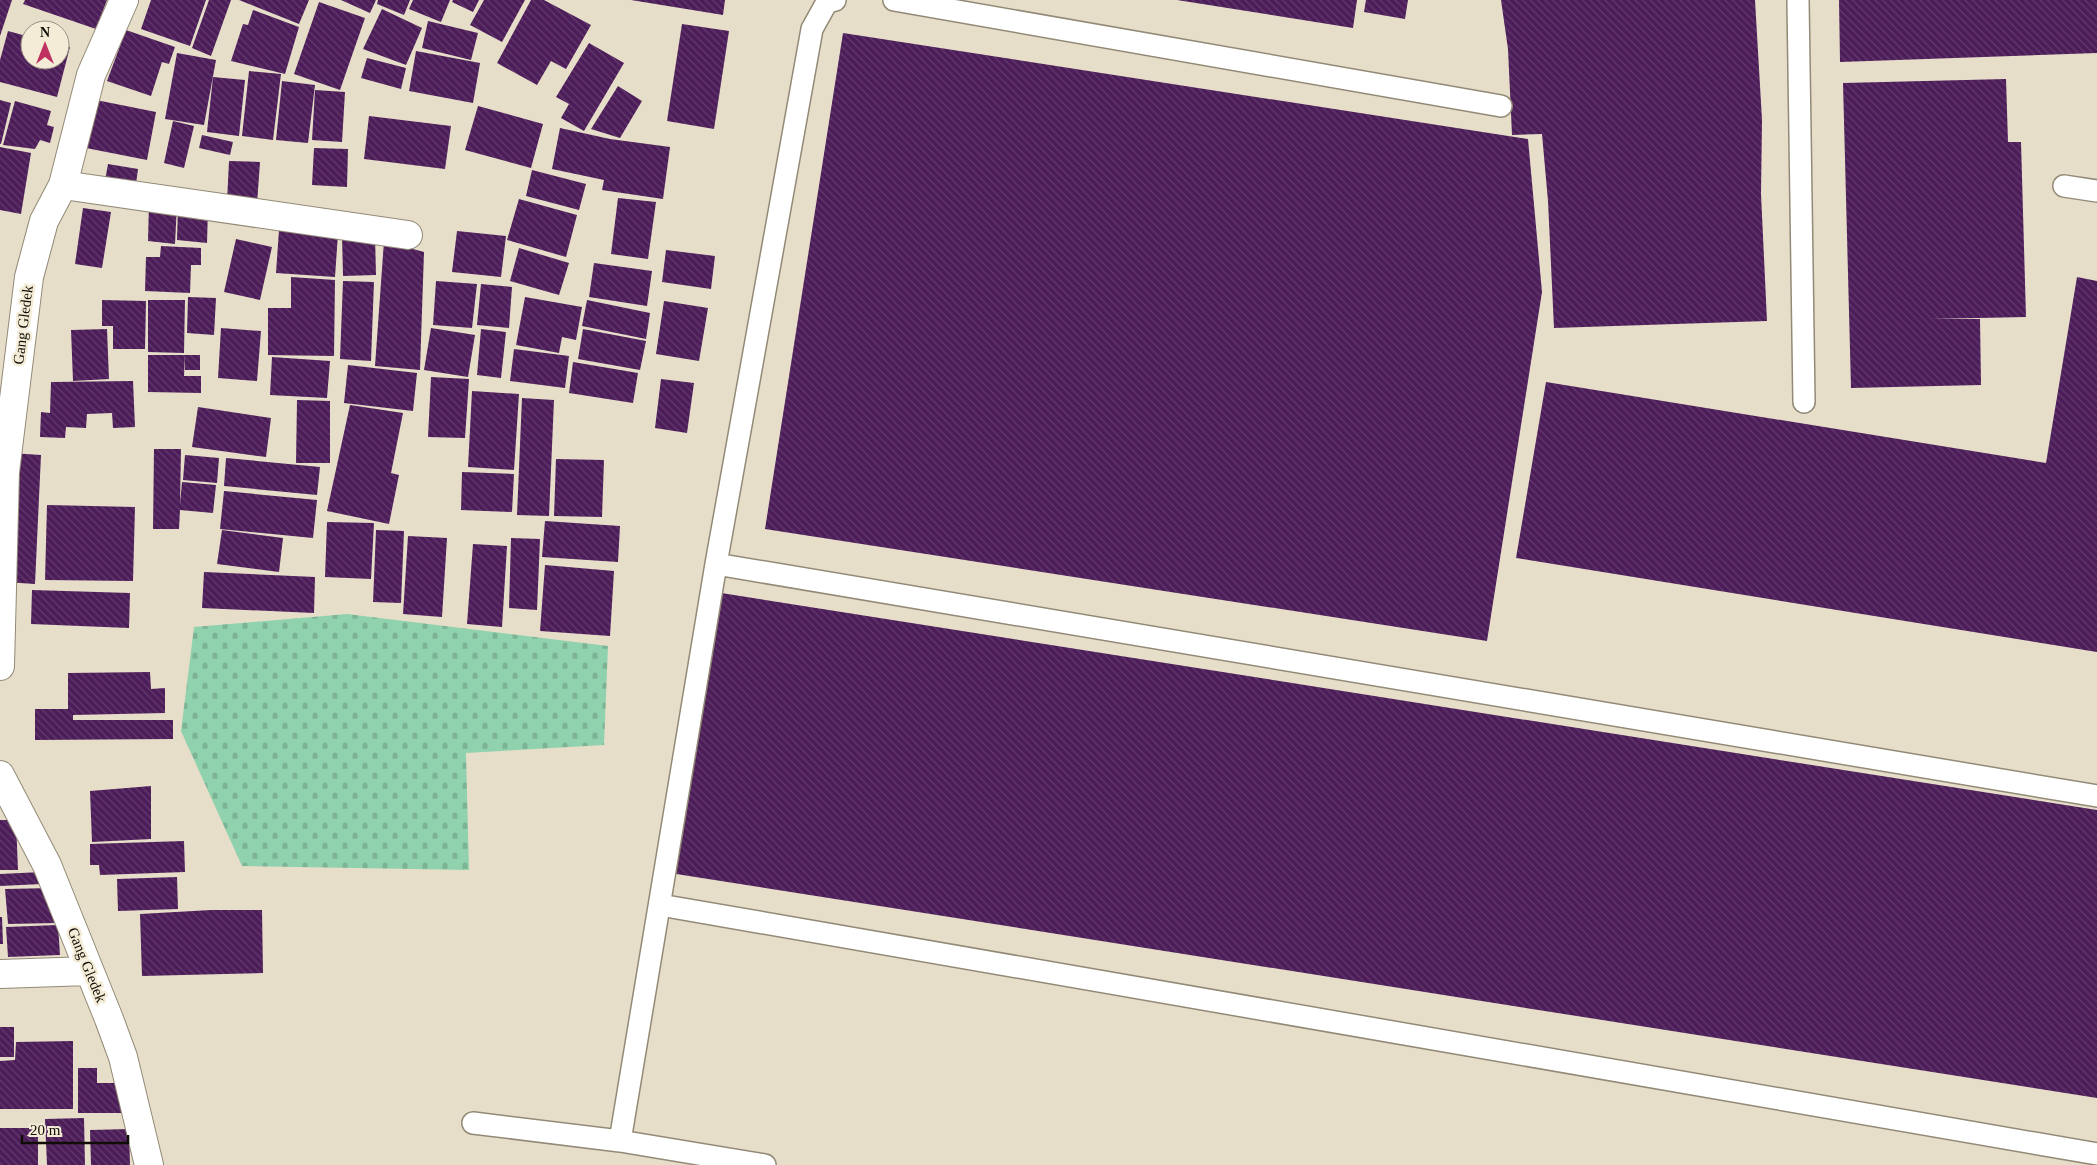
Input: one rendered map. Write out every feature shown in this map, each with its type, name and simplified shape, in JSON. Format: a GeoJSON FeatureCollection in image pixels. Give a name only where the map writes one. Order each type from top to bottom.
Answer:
{"type":"FeatureCollection","features":[{"type":"Feature","properties":{"kind":"street","name":"Gang Gledek"},"geometry":{"type":"LineString","coordinates":[[0,666],[5,472],[19,359],[21,326],[29,277],[44,221],[63,185],[91,75],[124,0]]}},
{"type":"Feature","properties":{"kind":"street"},"geometry":{"type":"LineString","coordinates":[[63,185],[408,236]]}},
{"type":"Feature","properties":{"kind":"street","name":"Gang Gledek"},"geometry":{"type":"LineString","coordinates":[[0,775],[47,865],[123,1058],[149,1165]]}},
{"type":"Feature","properties":{"kind":"street"},"geometry":{"type":"LineString","coordinates":[[0,974],[89,971]]}},
{"type":"Feature","properties":{"kind":"lane"},"geometry":{"type":"LineString","coordinates":[[620,1141],[716,564],[812,29],[828,2],[835,0]]}},
{"type":"Feature","properties":{"kind":"lane"},"geometry":{"type":"LineString","coordinates":[[894,0],[1502,106]]}},
{"type":"Feature","properties":{"kind":"lane"},"geometry":{"type":"LineString","coordinates":[[1798,0],[1804,402]]}},
{"type":"Feature","properties":{"kind":"lane"},"geometry":{"type":"LineString","coordinates":[[2064,186],[2097,191]]}},
{"type":"Feature","properties":{"kind":"lane"},"geometry":{"type":"LineString","coordinates":[[716,564],[2097,796]]}},
{"type":"Feature","properties":{"kind":"lane"},"geometry":{"type":"LineString","coordinates":[[660,905],[2097,1154]]}},
{"type":"Feature","properties":{"kind":"lane"},"geometry":{"type":"LineString","coordinates":[[473,1123],[620,1141],[764,1165]]}},
{"type":"Feature","properties":{"kind":"green space"},"geometry":{"type":"Polygon","coordinates":[[[347,614],[608,646],[604,745],[466,753],[469,870],[242,866],[181,731],[194,627],[347,614]]]}},
{"type":"Feature","properties":{"kind":"building"},"geometry":{"type":"Polygon","coordinates":[[[0,0],[12,0],[0,36],[0,0]]]}},
{"type":"Feature","properties":{"kind":"building"},"geometry":{"type":"Polygon","coordinates":[[[25,0],[107,0],[96,29],[23,4],[25,0]]]}},
{"type":"Feature","properties":{"kind":"building"},"geometry":{"type":"Polygon","coordinates":[[[151,0],[206,0],[190,46],[141,29],[151,0]]]}},
{"type":"Feature","properties":{"kind":"building"},"geometry":{"type":"Polygon","coordinates":[[[209,0],[231,0],[211,56],[192,48],[209,0]]]}},
{"type":"Feature","properties":{"kind":"building"},"geometry":{"type":"Polygon","coordinates":[[[239,0],[309,0],[299,24],[239,0]]]}},
{"type":"Feature","properties":{"kind":"building"},"geometry":{"type":"Polygon","coordinates":[[[341,0],[376,0],[370,13],[341,0]]]}},
{"type":"Feature","properties":{"kind":"building"},"geometry":{"type":"Polygon","coordinates":[[[378,0],[410,0],[404,15],[377,4],[378,0]]]}},
{"type":"Feature","properties":{"kind":"building"},"geometry":{"type":"Polygon","coordinates":[[[413,0],[450,0],[441,22],[409,9],[413,0]]]}},
{"type":"Feature","properties":{"kind":"building"},"geometry":{"type":"Polygon","coordinates":[[[453,0],[479,0],[473,12],[452,2],[453,0]]]}},
{"type":"Feature","properties":{"kind":"building"},"geometry":{"type":"Polygon","coordinates":[[[484,0],[525,0],[502,42],[470,25],[484,0]]]}},
{"type":"Feature","properties":{"kind":"building"},"geometry":{"type":"Polygon","coordinates":[[[531,0],[544,0],[591,25],[566,69],[551,61],[537,85],[497,63],[531,0]]]}},
{"type":"Feature","properties":{"kind":"building"},"geometry":{"type":"Polygon","coordinates":[[[631,0],[725,0],[723,15],[631,0]]]}},
{"type":"Feature","properties":{"kind":"building"},"geometry":{"type":"Polygon","coordinates":[[[1177,0],[1357,0],[1353,28],[1177,0]]]}},
{"type":"Feature","properties":{"kind":"building"},"geometry":{"type":"Polygon","coordinates":[[[1366,0],[1408,0],[1405,19],[1364,12],[1366,0]]]}},
{"type":"Feature","properties":{"kind":"building"},"geometry":{"type":"Polygon","coordinates":[[[1501,0],[1755,0],[1762,120],[1761,194],[1767,321],[1554,328],[1548,201],[1542,134],[1512,135],[1508,49],[1501,0]]]}},
{"type":"Feature","properties":{"kind":"building"},"geometry":{"type":"Polygon","coordinates":[[[1839,0],[2097,0],[2097,53],[1840,62],[1839,0]]]}},
{"type":"Feature","properties":{"kind":"building"},"geometry":{"type":"Polygon","coordinates":[[[319,2],[365,18],[340,90],[294,74],[319,2]]]}},
{"type":"Feature","properties":{"kind":"building"},"geometry":{"type":"Polygon","coordinates":[[[382,9],[422,28],[406,65],[363,49],[382,9]]]}},
{"type":"Feature","properties":{"kind":"building"},"geometry":{"type":"Polygon","coordinates":[[[253,10],[299,27],[285,74],[231,61],[243,24],[248,25],[253,10]]]}},
{"type":"Feature","properties":{"kind":"building"},"geometry":{"type":"Polygon","coordinates":[[[428,21],[478,33],[471,60],[422,48],[428,21]]]}},
{"type":"Feature","properties":{"kind":"building"},"geometry":{"type":"Polygon","coordinates":[[[682,24],[729,31],[714,129],[667,121],[682,24]]]}},
{"type":"Feature","properties":{"kind":"building"},"geometry":{"type":"Polygon","coordinates":[[[126,30],[175,47],[169,64],[162,62],[151,96],[107,81],[126,30]]]}},
{"type":"Feature","properties":{"kind":"building"},"geometry":{"type":"Polygon","coordinates":[[[8,31],[20,34],[20,70],[64,70],[57,97],[0,82],[0,60],[8,31]]]}},
{"type":"Feature","properties":{"kind":"building"},"geometry":{"type":"Polygon","coordinates":[[[843,33],[1528,139],[1542,292],[1487,641],[765,529],[843,33]]]}},
{"type":"Feature","properties":{"kind":"building"},"geometry":{"type":"Polygon","coordinates":[[[589,43],[624,63],[584,131],[561,118],[569,104],[556,97],[589,43]]]}},
{"type":"Feature","properties":{"kind":"building"},"geometry":{"type":"Polygon","coordinates":[[[416,51],[480,63],[473,103],[409,91],[416,51]]]}},
{"type":"Feature","properties":{"kind":"building"},"geometry":{"type":"Polygon","coordinates":[[[177,53],[216,60],[204,125],[165,119],[177,53]]]}},
{"type":"Feature","properties":{"kind":"building"},"geometry":{"type":"Polygon","coordinates":[[[367,58],[406,68],[401,89],[361,78],[367,58]]]}},
{"type":"Feature","properties":{"kind":"building"},"geometry":{"type":"Polygon","coordinates":[[[249,71],[281,74],[273,140],[242,136],[249,71]]]}},
{"type":"Feature","properties":{"kind":"building"},"geometry":{"type":"Polygon","coordinates":[[[213,77],[245,80],[239,136],[207,132],[213,77]]]}},
{"type":"Feature","properties":{"kind":"building"},"geometry":{"type":"Polygon","coordinates":[[[2006,79],[2008,142],[2021,142],[2026,317],[1931,319],[1980,319],[1981,385],[1851,388],[1843,83],[2006,79]]]}},
{"type":"Feature","properties":{"kind":"building"},"geometry":{"type":"Polygon","coordinates":[[[282,81],[315,85],[308,143],[276,140],[282,81]]]}},
{"type":"Feature","properties":{"kind":"building"},"geometry":{"type":"Polygon","coordinates":[[[618,86],[642,101],[620,138],[591,129],[618,86]]]}},
{"type":"Feature","properties":{"kind":"building"},"geometry":{"type":"Polygon","coordinates":[[[315,90],[345,92],[342,142],[312,140],[315,90]]]}},
{"type":"Feature","properties":{"kind":"building"},"geometry":{"type":"Polygon","coordinates":[[[91,99],[156,112],[147,160],[81,147],[91,99]]]}},
{"type":"Feature","properties":{"kind":"building"},"geometry":{"type":"Polygon","coordinates":[[[0,100],[11,103],[1,144],[0,144],[0,100]]]}},
{"type":"Feature","properties":{"kind":"building"},"geometry":{"type":"Polygon","coordinates":[[[15,101],[51,111],[47,125],[54,127],[50,143],[40,140],[35,149],[3,145],[15,101]]]}},
{"type":"Feature","properties":{"kind":"building"},"geometry":{"type":"Polygon","coordinates":[[[478,106],[543,124],[531,168],[465,150],[478,106]]]}},
{"type":"Feature","properties":{"kind":"building"},"geometry":{"type":"Polygon","coordinates":[[[369,116],[451,126],[445,169],[364,159],[369,116]]]}},
{"type":"Feature","properties":{"kind":"building"},"geometry":{"type":"Polygon","coordinates":[[[173,121],[194,126],[184,168],[164,163],[173,121]]]}},
{"type":"Feature","properties":{"kind":"building"},"geometry":{"type":"Polygon","coordinates":[[[560,128],[610,139],[670,147],[663,199],[602,190],[604,180],[552,169],[560,128]]]}},
{"type":"Feature","properties":{"kind":"building"},"geometry":{"type":"Polygon","coordinates":[[[202,135],[233,142],[230,155],[199,148],[202,135]]]}},
{"type":"Feature","properties":{"kind":"building"},"geometry":{"type":"Polygon","coordinates":[[[0,147],[31,153],[21,214],[0,210],[0,147]]]}},
{"type":"Feature","properties":{"kind":"building"},"geometry":{"type":"Polygon","coordinates":[[[314,148],[348,149],[347,187],[312,185],[314,148]]]}},
{"type":"Feature","properties":{"kind":"building"},"geometry":{"type":"Polygon","coordinates":[[[229,161],[260,162],[257,204],[227,202],[229,161]]]}},
{"type":"Feature","properties":{"kind":"building"},"geometry":{"type":"Polygon","coordinates":[[[108,164],[138,169],[135,191],[104,186],[108,164]]]}},
{"type":"Feature","properties":{"kind":"building"},"geometry":{"type":"Polygon","coordinates":[[[532,170],[586,184],[579,210],[526,196],[532,170]]]}},
{"type":"Feature","properties":{"kind":"building"},"geometry":{"type":"Polygon","coordinates":[[[618,198],[656,202],[648,259],[611,254],[618,198]]]}},
{"type":"Feature","properties":{"kind":"building"},"geometry":{"type":"Polygon","coordinates":[[[519,199],[577,215],[566,257],[507,240],[519,199]]]}},
{"type":"Feature","properties":{"kind":"building"},"geometry":{"type":"Polygon","coordinates":[[[149,203],[177,204],[175,244],[148,241],[149,203]]]}},
{"type":"Feature","properties":{"kind":"building"},"geometry":{"type":"Polygon","coordinates":[[[178,207],[208,209],[207,243],[177,240],[178,207]]]}},
{"type":"Feature","properties":{"kind":"building"},"geometry":{"type":"Polygon","coordinates":[[[83,208],[111,212],[102,268],[75,264],[83,208]]]}},
{"type":"Feature","properties":{"kind":"building"},"geometry":{"type":"Polygon","coordinates":[[[279,230],[338,234],[335,277],[276,273],[279,230]]]}},
{"type":"Feature","properties":{"kind":"building"},"geometry":{"type":"Polygon","coordinates":[[[457,231],[506,236],[501,277],[452,272],[457,231]]]}},
{"type":"Feature","properties":{"kind":"building"},"geometry":{"type":"Polygon","coordinates":[[[375,235],[376,275],[343,276],[342,236],[375,235]]]}},
{"type":"Feature","properties":{"kind":"building"},"geometry":{"type":"Polygon","coordinates":[[[236,239],[272,247],[260,300],[224,292],[236,239]]]}},
{"type":"Feature","properties":{"kind":"building"},"geometry":{"type":"Polygon","coordinates":[[[384,241],[424,252],[420,370],[375,366],[384,241]]]}},
{"type":"Feature","properties":{"kind":"building"},"geometry":{"type":"Polygon","coordinates":[[[161,246],[201,248],[201,265],[191,265],[190,293],[145,291],[146,257],[160,257],[161,246]]]}},
{"type":"Feature","properties":{"kind":"building"},"geometry":{"type":"Polygon","coordinates":[[[519,248],[569,263],[559,295],[510,281],[519,248]]]}},
{"type":"Feature","properties":{"kind":"building"},"geometry":{"type":"Polygon","coordinates":[[[666,250],[715,256],[711,289],[662,282],[666,250]]]}},
{"type":"Feature","properties":{"kind":"building"},"geometry":{"type":"Polygon","coordinates":[[[594,263],[652,271],[647,306],[589,297],[594,263]]]}},
{"type":"Feature","properties":{"kind":"building"},"geometry":{"type":"Polygon","coordinates":[[[291,277],[335,280],[334,356],[268,355],[268,308],[291,308],[291,277]]]}},
{"type":"Feature","properties":{"kind":"building"},"geometry":{"type":"Polygon","coordinates":[[[2077,277],[2097,281],[2097,652],[1516,558],[1546,382],[2046,463],[2077,277]]]}},
{"type":"Feature","properties":{"kind":"building"},"geometry":{"type":"Polygon","coordinates":[[[343,281],[374,282],[371,361],[340,359],[343,281]]]}},
{"type":"Feature","properties":{"kind":"building"},"geometry":{"type":"Polygon","coordinates":[[[436,281],[477,284],[472,328],[433,325],[436,281]]]}},
{"type":"Feature","properties":{"kind":"building"},"geometry":{"type":"Polygon","coordinates":[[[481,284],[512,287],[509,328],[477,325],[481,284]]]}},
{"type":"Feature","properties":{"kind":"building"},"geometry":{"type":"Polygon","coordinates":[[[188,297],[216,298],[214,335],[187,333],[188,297]]]}},
{"type":"Feature","properties":{"kind":"building"},"geometry":{"type":"Polygon","coordinates":[[[525,297],[582,307],[576,340],[562,337],[559,353],[516,345],[525,297]]]}},
{"type":"Feature","properties":{"kind":"building"},"geometry":{"type":"Polygon","coordinates":[[[102,300],[146,301],[145,349],[113,349],[113,326],[102,326],[102,300]]]}},
{"type":"Feature","properties":{"kind":"building"},"geometry":{"type":"Polygon","coordinates":[[[148,300],[185,300],[184,353],[148,352],[148,300]]]}},
{"type":"Feature","properties":{"kind":"building"},"geometry":{"type":"Polygon","coordinates":[[[587,300],[650,313],[646,339],[582,326],[587,300]]]}},
{"type":"Feature","properties":{"kind":"building"},"geometry":{"type":"Polygon","coordinates":[[[664,301],[708,308],[699,361],[656,354],[664,301]]]}},
{"type":"Feature","properties":{"kind":"building"},"geometry":{"type":"Polygon","coordinates":[[[221,328],[261,331],[257,381],[218,378],[221,328]]]}},
{"type":"Feature","properties":{"kind":"building"},"geometry":{"type":"Polygon","coordinates":[[[431,328],[475,335],[468,377],[424,370],[431,328]]]}},
{"type":"Feature","properties":{"kind":"building"},"geometry":{"type":"Polygon","coordinates":[[[107,329],[109,379],[73,381],[71,330],[107,329]]]}},
{"type":"Feature","properties":{"kind":"building"},"geometry":{"type":"Polygon","coordinates":[[[481,329],[506,332],[501,378],[477,375],[481,329]]]}},
{"type":"Feature","properties":{"kind":"building"},"geometry":{"type":"Polygon","coordinates":[[[583,329],[646,341],[640,370],[578,359],[583,329]]]}},
{"type":"Feature","properties":{"kind":"building"},"geometry":{"type":"Polygon","coordinates":[[[514,349],[569,356],[565,388],[510,381],[514,349]]]}},
{"type":"Feature","properties":{"kind":"building"},"geometry":{"type":"Polygon","coordinates":[[[148,355],[185,355],[184,376],[201,376],[201,393],[148,392],[148,355]]]}},
{"type":"Feature","properties":{"kind":"building"},"geometry":{"type":"Polygon","coordinates":[[[185,355],[200,355],[200,370],[185,370],[185,355]]]}},
{"type":"Feature","properties":{"kind":"building"},"geometry":{"type":"Polygon","coordinates":[[[272,357],[330,361],[327,398],[270,395],[272,357]]]}},
{"type":"Feature","properties":{"kind":"building"},"geometry":{"type":"Polygon","coordinates":[[[573,362],[638,373],[633,403],[569,393],[573,362]]]}},
{"type":"Feature","properties":{"kind":"building"},"geometry":{"type":"Polygon","coordinates":[[[348,365],[417,373],[413,411],[344,403],[348,365]]]}},
{"type":"Feature","properties":{"kind":"building"},"geometry":{"type":"Polygon","coordinates":[[[431,377],[469,379],[465,438],[428,437],[431,377]]]}},
{"type":"Feature","properties":{"kind":"building"},"geometry":{"type":"Polygon","coordinates":[[[661,379],[694,383],[687,433],[655,428],[661,379]]]}},
{"type":"Feature","properties":{"kind":"building"},"geometry":{"type":"Polygon","coordinates":[[[133,381],[135,427],[113,428],[112,413],[87,414],[86,428],[66,427],[65,438],[40,437],[41,412],[50,413],[51,382],[133,381]]]}},
{"type":"Feature","properties":{"kind":"building"},"geometry":{"type":"Polygon","coordinates":[[[472,391],[519,394],[514,470],[468,467],[472,391]]]}},
{"type":"Feature","properties":{"kind":"building"},"geometry":{"type":"Polygon","coordinates":[[[522,398],[554,400],[549,516],[517,515],[522,398]]]}},
{"type":"Feature","properties":{"kind":"building"},"geometry":{"type":"Polygon","coordinates":[[[297,400],[330,401],[330,463],[296,463],[297,400]]]}},
{"type":"Feature","properties":{"kind":"building"},"geometry":{"type":"Polygon","coordinates":[[[350,405],[403,413],[391,473],[399,475],[389,524],[327,511],[350,405]]]}},
{"type":"Feature","properties":{"kind":"building"},"geometry":{"type":"Polygon","coordinates":[[[198,407],[271,418],[266,457],[192,447],[198,407]]]}},
{"type":"Feature","properties":{"kind":"building"},"geometry":{"type":"Polygon","coordinates":[[[154,449],[181,449],[180,504],[182,482],[216,485],[213,513],[180,510],[179,529],[153,529],[154,449]]]}},
{"type":"Feature","properties":{"kind":"building"},"geometry":{"type":"Polygon","coordinates":[[[11,453],[41,455],[35,584],[5,582],[11,453]]]}},
{"type":"Feature","properties":{"kind":"building"},"geometry":{"type":"Polygon","coordinates":[[[185,455],[219,458],[217,483],[183,480],[185,455]]]}},
{"type":"Feature","properties":{"kind":"building"},"geometry":{"type":"Polygon","coordinates":[[[226,458],[320,467],[317,495],[224,486],[226,458]]]}},
{"type":"Feature","properties":{"kind":"building"},"geometry":{"type":"Polygon","coordinates":[[[556,459],[604,460],[602,517],[554,516],[556,459]]]}},
{"type":"Feature","properties":{"kind":"building"},"geometry":{"type":"Polygon","coordinates":[[[462,472],[514,474],[512,512],[461,510],[462,472]]]}},
{"type":"Feature","properties":{"kind":"building"},"geometry":{"type":"Polygon","coordinates":[[[224,491],[317,500],[313,538],[220,529],[224,491]]]}},
{"type":"Feature","properties":{"kind":"building"},"geometry":{"type":"Polygon","coordinates":[[[47,505],[135,507],[133,581],[45,580],[47,505]]]}},
{"type":"Feature","properties":{"kind":"building"},"geometry":{"type":"Polygon","coordinates":[[[545,521],[620,526],[618,562],[542,557],[545,521]]]}},
{"type":"Feature","properties":{"kind":"building"},"geometry":{"type":"Polygon","coordinates":[[[327,522],[374,523],[371,579],[325,577],[327,522]]]}},
{"type":"Feature","properties":{"kind":"building"},"geometry":{"type":"Polygon","coordinates":[[[222,530],[283,538],[279,572],[217,564],[222,530]]]}},
{"type":"Feature","properties":{"kind":"building"},"geometry":{"type":"Polygon","coordinates":[[[376,530],[404,531],[401,603],[373,602],[376,530]]]}},
{"type":"Feature","properties":{"kind":"building"},"geometry":{"type":"Polygon","coordinates":[[[408,536],[447,538],[442,617],[403,614],[408,536]]]}},
{"type":"Feature","properties":{"kind":"building"},"geometry":{"type":"Polygon","coordinates":[[[511,538],[540,539],[537,610],[509,608],[511,538]]]}},
{"type":"Feature","properties":{"kind":"building"},"geometry":{"type":"Polygon","coordinates":[[[473,544],[507,546],[502,627],[467,624],[473,544]]]}},
{"type":"Feature","properties":{"kind":"building"},"geometry":{"type":"Polygon","coordinates":[[[545,565],[614,571],[610,636],[540,631],[545,565]]]}},
{"type":"Feature","properties":{"kind":"building"},"geometry":{"type":"Polygon","coordinates":[[[204,572],[315,577],[314,613],[202,608],[204,572]]]}},
{"type":"Feature","properties":{"kind":"building"},"geometry":{"type":"Polygon","coordinates":[[[32,590],[130,593],[129,628],[31,624],[32,590]]]}},
{"type":"Feature","properties":{"kind":"building"},"geometry":{"type":"Polygon","coordinates":[[[715,592],[2097,810],[2097,1098],[670,873],[715,592]]]}},
{"type":"Feature","properties":{"kind":"building"},"geometry":{"type":"Polygon","coordinates":[[[150,672],[151,689],[165,688],[165,713],[73,715],[73,720],[173,720],[173,739],[35,740],[35,709],[68,709],[68,673],[150,672]]]}},
{"type":"Feature","properties":{"kind":"building"},"geometry":{"type":"Polygon","coordinates":[[[151,786],[151,839],[92,842],[90,791],[151,786]]]}},
{"type":"Feature","properties":{"kind":"building"},"geometry":{"type":"Polygon","coordinates":[[[0,820],[16,820],[18,870],[0,870],[0,820]]]}},
{"type":"Feature","properties":{"kind":"building"},"geometry":{"type":"Polygon","coordinates":[[[184,841],[185,872],[100,875],[99,865],[90,865],[90,844],[184,841]]]}},
{"type":"Feature","properties":{"kind":"building"},"geometry":{"type":"Polygon","coordinates":[[[42,872],[42,884],[0,886],[0,874],[42,872]]]}},
{"type":"Feature","properties":{"kind":"building"},"geometry":{"type":"Polygon","coordinates":[[[177,877],[178,909],[118,911],[117,879],[177,877]]]}},
{"type":"Feature","properties":{"kind":"building"},"geometry":{"type":"Polygon","coordinates":[[[53,888],[55,923],[8,924],[5,889],[53,888]]]}},
{"type":"Feature","properties":{"kind":"building"},"geometry":{"type":"Polygon","coordinates":[[[211,910],[262,910],[263,973],[142,976],[140,914],[211,910]]]}},
{"type":"Feature","properties":{"kind":"building"},"geometry":{"type":"Polygon","coordinates":[[[0,917],[2,917],[3,944],[0,944],[0,917]]]}},
{"type":"Feature","properties":{"kind":"building"},"geometry":{"type":"Polygon","coordinates":[[[58,925],[60,955],[8,957],[6,927],[58,925]]]}},
{"type":"Feature","properties":{"kind":"building"},"geometry":{"type":"Polygon","coordinates":[[[0,1027],[14,1027],[14,1057],[0,1057],[0,1027]]]}},
{"type":"Feature","properties":{"kind":"building"},"geometry":{"type":"Polygon","coordinates":[[[73,1041],[73,1109],[0,1109],[0,1061],[15,1060],[16,1042],[73,1041]]]}},
{"type":"Feature","properties":{"kind":"building"},"geometry":{"type":"Polygon","coordinates":[[[78,1068],[97,1068],[97,1083],[124,1083],[124,1113],[78,1113],[78,1068]]]}},
{"type":"Feature","properties":{"kind":"building"},"geometry":{"type":"Polygon","coordinates":[[[84,1118],[85,1165],[47,1165],[45,1119],[84,1118]]]}},
{"type":"Feature","properties":{"kind":"building"},"geometry":{"type":"Polygon","coordinates":[[[0,1128],[38,1128],[38,1165],[0,1165],[0,1128]]]}},
{"type":"Feature","properties":{"kind":"building"},"geometry":{"type":"Polygon","coordinates":[[[129,1129],[130,1165],[91,1165],[90,1130],[129,1129]]]}}]}
